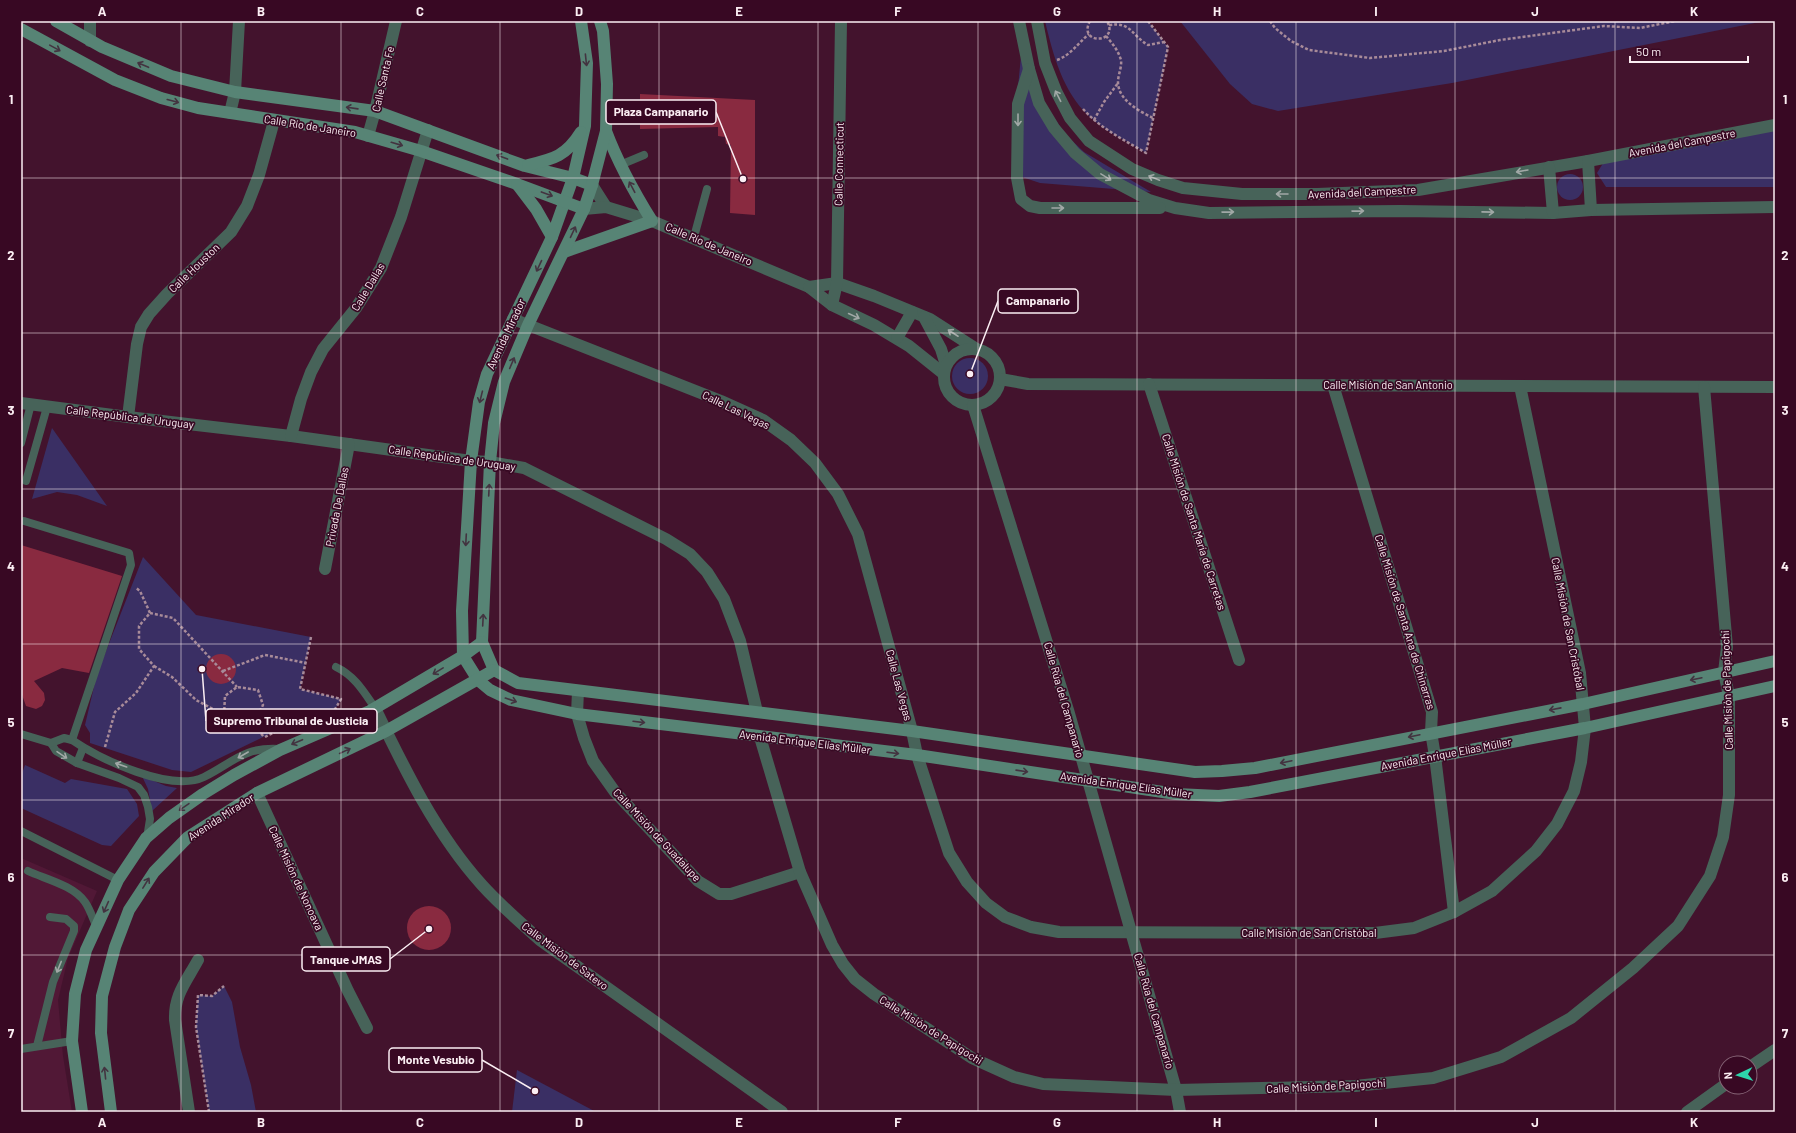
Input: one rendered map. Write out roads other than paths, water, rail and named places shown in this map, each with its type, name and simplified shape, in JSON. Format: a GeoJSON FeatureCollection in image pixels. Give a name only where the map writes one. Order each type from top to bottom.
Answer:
{"type":"FeatureCollection","features":[{"type":"Feature","properties":{"kind":"main road","name":"Calle Río de Janeiro"},"geometry":{"type":"LineString","coordinates":[[56,21],[90,41],[171,76],[235,92],[375,111],[525,166],[573,178],[592,186]]}},
{"type":"Feature","properties":{"kind":"main road","name":"Avenida Mirador"},"geometry":{"type":"LineString","coordinates":[[463,656],[462,610],[471,461],[479,402],[487,374],[552,237],[573,178],[585,126],[587,64],[581,21]]}},
{"type":"Feature","properties":{"kind":"main road","name":"Avenida Mirador"},"geometry":{"type":"LineString","coordinates":[[111,1112],[101,1033],[102,996],[115,947],[129,910],[154,872],[188,837],[256,793],[386,732],[494,670],[482,642],[490,462],[494,423],[504,382],[528,325],[584,209],[592,186],[606,131],[607,84],[603,31],[600,21]]}},
{"type":"Feature","properties":{"kind":"main road","name":"Calle Río de Janeiro"},"geometry":{"type":"LineString","coordinates":[[21,29],[115,80],[161,98],[198,108],[355,132],[421,151],[584,209]]}},
{"type":"Feature","properties":{"kind":"main road"},"geometry":{"type":"LineString","coordinates":[[525,166],[558,156],[573,145],[585,126]]}},
{"type":"Feature","properties":{"kind":"main road"},"geometry":{"type":"LineString","coordinates":[[564,252],[652,221],[635,194],[620,165],[606,131]]}},
{"type":"Feature","properties":{"kind":"main road"},"geometry":{"type":"LineString","coordinates":[[517,184],[536,209],[552,237]]}},
{"type":"Feature","properties":{"kind":"main road"},"geometry":{"type":"LineString","coordinates":[[82,1112],[72,1042],[75,994],[86,950],[96,928],[118,880],[146,838],[169,818],[203,794],[280,750],[375,708],[463,656],[482,642]]}},
{"type":"Feature","properties":{"kind":"main road"},"geometry":{"type":"LineString","coordinates":[[463,656],[478,680]]}},
{"type":"Feature","properties":{"kind":"main road","name":"Avenida Enrique Elías Müller"},"geometry":{"type":"LineString","coordinates":[[494,670],[518,682],[578,691],[912,732],[1195,772],[1255,768],[1431,732],[1583,704],[1775,661]]}},
{"type":"Feature","properties":{"kind":"main road","name":"Avenida Enrique Elías Müller"},"geometry":{"type":"LineString","coordinates":[[478,680],[490,690],[511,700],[578,714],[917,755],[1176,794],[1219,796],[1258,791],[1585,728],[1775,686]]}},
{"type":"Feature","properties":{"kind":"street"},"geometry":{"type":"LineString","coordinates":[[90,21],[90,41]]}},
{"type":"Feature","properties":{"kind":"street"},"geometry":{"type":"LineString","coordinates":[[230,113],[235,92],[239,21]]}},
{"type":"Feature","properties":{"kind":"street","name":"Calle Santa Fe"},"geometry":{"type":"LineString","coordinates":[[368,136],[396,21]]}},
{"type":"Feature","properties":{"kind":"street","name":"Calle Connecticut"},"geometry":{"type":"LineString","coordinates":[[832,305],[837,283],[841,21]]}},
{"type":"Feature","properties":{"kind":"street","name":"Avenida del Campestre"},"geometry":{"type":"LineString","coordinates":[[1019,21],[1029,69],[1039,103],[1054,128],[1075,153],[1100,174],[1131,192],[1149,200],[1175,208]]}},
{"type":"Feature","properties":{"kind":"street"},"geometry":{"type":"LineString","coordinates":[[1021,35],[1038,27]]}},
{"type":"Feature","properties":{"kind":"street","name":"Avenida del Campestre"},"geometry":{"type":"LineString","coordinates":[[1038,27],[1045,63],[1056,91],[1070,118],[1089,141],[1132,169],[1158,180],[1183,188],[1242,194],[1310,194],[1418,190],[1588,161],[1775,125]]}},
{"type":"Feature","properties":{"kind":"street","name":"Avenida del Campestre"},"geometry":{"type":"LineString","coordinates":[[1029,69],[1018,104],[1018,191],[1025,204],[1040,208],[1175,208],[1209,213],[1400,211],[1552,213],[1591,210],[1775,207]]}},
{"type":"Feature","properties":{"kind":"street","name":"Calle Houston"},"geometry":{"type":"LineString","coordinates":[[128,417],[137,344],[141,327],[149,314],[167,294],[232,232],[247,206],[259,176],[274,120]]}},
{"type":"Feature","properties":{"kind":"street","name":"Calle Dallas"},"geometry":{"type":"LineString","coordinates":[[291,436],[301,399],[311,372],[323,349],[356,308],[381,268],[401,217],[428,130]]}},
{"type":"Feature","properties":{"kind":"street"},"geometry":{"type":"LineString","coordinates":[[1588,161],[1591,210]]}},
{"type":"Feature","properties":{"kind":"street"},"geometry":{"type":"LineString","coordinates":[[1549,167],[1552,213]]}},
{"type":"Feature","properties":{"kind":"street"},"geometry":{"type":"LineString","coordinates":[[592,186],[606,206]]}},
{"type":"Feature","properties":{"kind":"street"},"geometry":{"type":"LineString","coordinates":[[1208,191],[1209,213]]}},
{"type":"Feature","properties":{"kind":"street","name":"Calle Río de Janeiro"},"geometry":{"type":"LineString","coordinates":[[584,209],[606,206],[652,221],[694,237],[809,287],[832,305],[897,338],[945,370]]}},
{"type":"Feature","properties":{"kind":"street"},"geometry":{"type":"LineString","coordinates":[[809,287],[837,283],[874,296],[924,317],[955,334],[975,348],[984,350],[997,362],[1000,370],[1000,379],[994,394],[981,404],[973,405],[964,404],[955,400],[948,393],[944,384],[945,370],[941,349],[924,317]]}},
{"type":"Feature","properties":{"kind":"street"},"geometry":{"type":"LineString","coordinates":[[897,338],[912,312]]}},
{"type":"Feature","properties":{"kind":"street","name":"Calle Las Vegas"},"geometry":{"type":"LineString","coordinates":[[513,319],[721,401],[762,420],[791,440],[815,464],[838,494],[858,534],[912,732]]}},
{"type":"Feature","properties":{"kind":"street"},"geometry":{"type":"LineString","coordinates":[[945,370],[951,358],[958,352],[975,348]]}},
{"type":"Feature","properties":{"kind":"street","name":"Calle Misión de San Antonio"},"geometry":{"type":"LineString","coordinates":[[1000,379],[1028,384],[1775,387]]}},
{"type":"Feature","properties":{"kind":"street","name":"Calle Misión de Santa María de Carretas"},"geometry":{"type":"LineString","coordinates":[[1149,384],[1239,660]]}},
{"type":"Feature","properties":{"kind":"street","name":"Calle Misión de Santa Ana de Chinarras"},"geometry":{"type":"LineString","coordinates":[[1333,385],[1432,712],[1431,732],[1454,912]]}},
{"type":"Feature","properties":{"kind":"street","name":"Calle Misión de San Cristóbal"},"geometry":{"type":"LineString","coordinates":[[912,732],[917,755],[949,853],[967,882],[986,903],[1005,917],[1031,928],[1059,932],[1374,934],[1414,928],[1454,912],[1492,891],[1536,851],[1557,824],[1574,791],[1581,762],[1585,728],[1580,673],[1520,386]]}},
{"type":"Feature","properties":{"kind":"street","name":"Calle Misión de Papigochi"},"geometry":{"type":"LineString","coordinates":[[760,737],[800,872],[832,945],[843,964],[855,979],[874,994],[972,1058],[1014,1077],[1043,1084],[1093,1088],[1176,1090],[1355,1086],[1433,1078],[1501,1057],[1570,1018],[1633,968],[1678,926],[1710,876],[1722,836],[1729,795],[1729,696],[1724,672],[1727,647],[1704,386]]}},
{"type":"Feature","properties":{"kind":"street","name":"Calle República de Uruguay"},"geometry":{"type":"LineString","coordinates":[[26,404],[291,436],[471,461],[490,462],[524,468],[666,539],[690,554],[707,572],[724,599],[740,641],[757,712]]}},
{"type":"Feature","properties":{"kind":"street","name":"Calle Rúa del Campanario"},"geometry":{"type":"LineString","coordinates":[[973,405],[1068,710],[1176,1090],[1180,1112]]}},
{"type":"Feature","properties":{"kind":"street","name":"Privada De Dallas"},"geometry":{"type":"LineString","coordinates":[[325,569],[349,444]]}},
{"type":"Feature","properties":{"kind":"street","name":"Calle Misión de Guadalupe"},"geometry":{"type":"LineString","coordinates":[[578,691],[578,714],[584,738],[592,760],[615,792],[698,881],[718,894],[731,894],[800,872]]}},
{"type":"Feature","properties":{"kind":"street","name":"Calle Misión de Satevo"},"geometry":{"type":"LineString","coordinates":[[375,708],[386,732],[434,820],[482,885],[513,916],[540,940],[782,1112]]}},
{"type":"Feature","properties":{"kind":"street","name":"Calle Misión de Nonoava"},"geometry":{"type":"LineString","coordinates":[[256,793],[348,991],[367,1028]]}},
{"type":"Feature","properties":{"kind":"street"},"geometry":{"type":"LineString","coordinates":[[189,1112],[175,1020],[175,1009],[177,997],[198,960]]}},
{"type":"Feature","properties":{"kind":"street"},"geometry":{"type":"LineString","coordinates":[[1758,1062],[1775,1050]]}},
{"type":"Feature","properties":{"kind":"street"},"geometry":{"type":"LineString","coordinates":[[1687,1112],[1718,1090]]}},
{"type":"Feature","properties":{"kind":"lane"},"geometry":{"type":"LineString","coordinates":[[620,165],[644,155]]}},
{"type":"Feature","properties":{"kind":"lane"},"geometry":{"type":"LineString","coordinates":[[694,237],[707,189]]}},
{"type":"Feature","properties":{"kind":"lane"},"geometry":{"type":"LineString","coordinates":[[21,443],[26,404]]}},
{"type":"Feature","properties":{"kind":"lane"},"geometry":{"type":"LineString","coordinates":[[26,481],[47,407]]}},
{"type":"Feature","properties":{"kind":"lane"},"geometry":{"type":"LineString","coordinates":[[24,521],[128,553],[131,559],[132,565],[72,740]]}},
{"type":"Feature","properties":{"kind":"lane"},"geometry":{"type":"LineString","coordinates":[[336,667],[345,671],[359,684],[375,708]]}},
{"type":"Feature","properties":{"kind":"lane"},"geometry":{"type":"LineString","coordinates":[[21,734],[51,743],[64,738],[72,740],[83,748],[114,763],[172,781],[189,781],[202,778],[248,752],[264,748],[280,750]]}},
{"type":"Feature","properties":{"kind":"lane"},"geometry":{"type":"LineString","coordinates":[[51,743],[56,751],[77,763],[119,778],[138,787],[144,795],[150,819],[146,838]]}},
{"type":"Feature","properties":{"kind":"lane"},"geometry":{"type":"LineString","coordinates":[[77,763],[83,748]]}},
{"type":"Feature","properties":{"kind":"lane"},"geometry":{"type":"LineString","coordinates":[[21,831],[118,880]]}},
{"type":"Feature","properties":{"kind":"lane"},"geometry":{"type":"LineString","coordinates":[[28,871],[65,887],[77,894],[85,902],[96,928]]}},
{"type":"Feature","properties":{"kind":"lane"},"geometry":{"type":"LineString","coordinates":[[37,1046],[53,982],[74,931],[74,926],[66,919],[50,917]]}},
{"type":"Feature","properties":{"kind":"lane"},"geometry":{"type":"LineString","coordinates":[[21,1049],[72,1042]]}},
{"type":"Feature","properties":{"kind":"place","name":"Plaza Campanario"},"geometry":{"type":"Point","coordinates":[743,179]}},
{"type":"Feature","properties":{"kind":"place","name":"Campanario"},"geometry":{"type":"Point","coordinates":[970,374]}},
{"type":"Feature","properties":{"kind":"place","name":"Supremo Tribunal de Justicia"},"geometry":{"type":"Point","coordinates":[202,669]}},
{"type":"Feature","properties":{"kind":"place","name":"Tanque JMAS"},"geometry":{"type":"Point","coordinates":[429,929]}},
{"type":"Feature","properties":{"kind":"place","name":"Monte Vesubio"},"geometry":{"type":"Point","coordinates":[535,1091]}}]}
